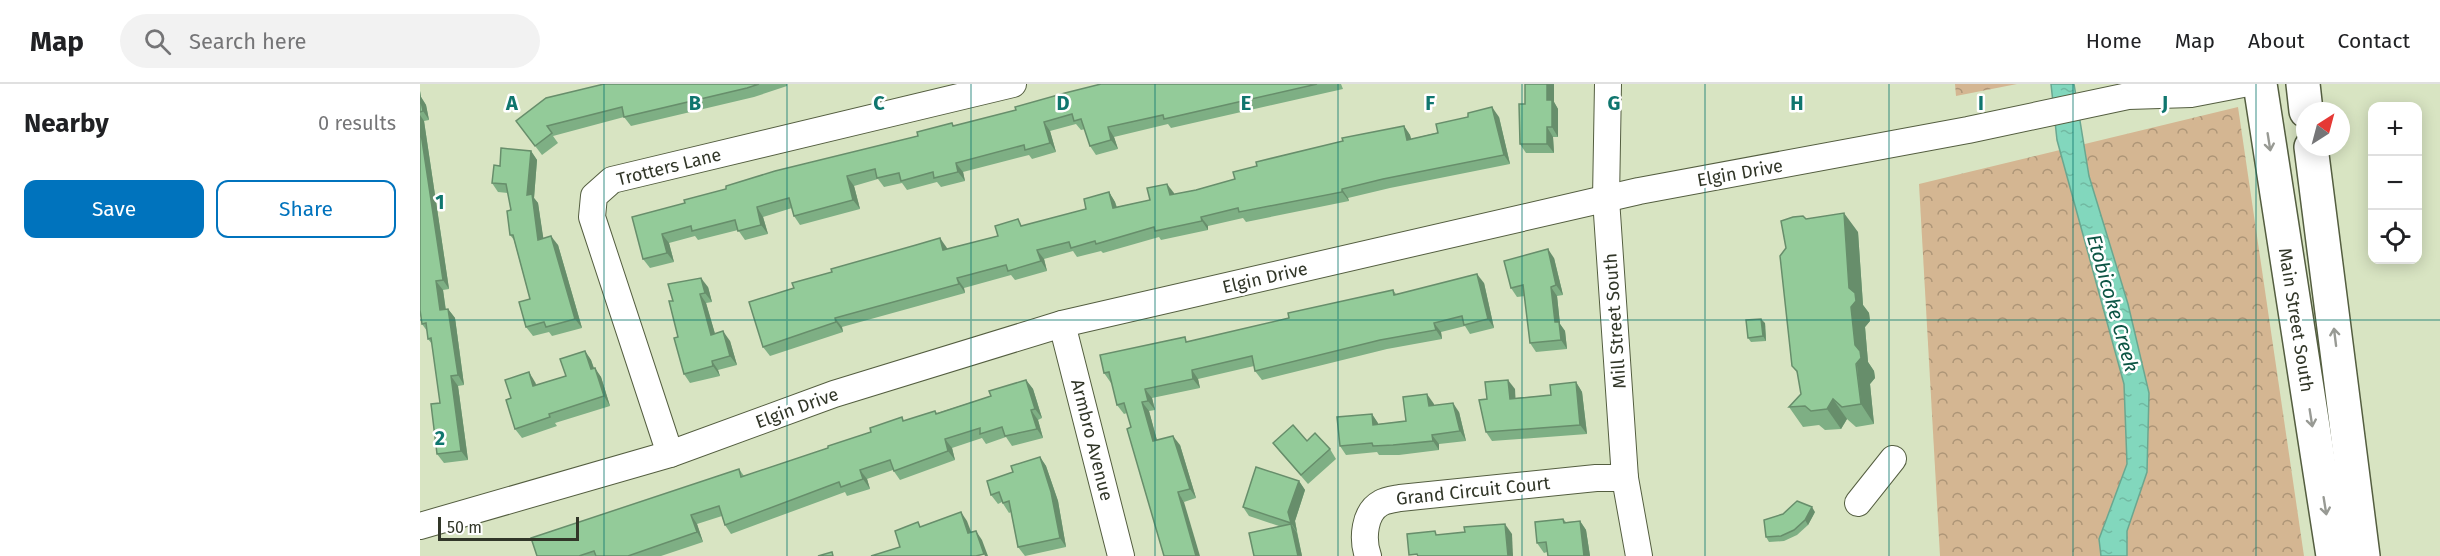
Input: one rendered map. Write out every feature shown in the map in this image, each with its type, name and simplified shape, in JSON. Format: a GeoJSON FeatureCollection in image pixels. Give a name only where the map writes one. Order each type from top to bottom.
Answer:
{"type":"FeatureCollection","features":[{"type":"Feature","properties":{"kind":"main road","name":"Main Street South"},"geometry":{"type":"LineString","coordinates":[[2260,84],[2333,556]]}},
{"type":"Feature","properties":{"kind":"main road"},"geometry":{"type":"LineString","coordinates":[[2303,84],[2305,102]]}},
{"type":"Feature","properties":{"kind":"main road","name":"Main Street South"},"geometry":{"type":"LineString","coordinates":[[2312,156],[2363,556]]}},
{"type":"Feature","properties":{"kind":"street","name":"Trotters Lane"},"geometry":{"type":"LineString","coordinates":[[670,454],[592,217],[594,196],[612,180],[1013,84]]}},
{"type":"Feature","properties":{"kind":"street","name":"Mill Street South"},"geometry":{"type":"LineString","coordinates":[[1608,84],[1606,199],[1625,478],[1639,556]]}},
{"type":"Feature","properties":{"kind":"street","name":"Elgin Drive"},"geometry":{"type":"LineString","coordinates":[[2128,96],[2155,84]]}},
{"type":"Feature","properties":{"kind":"street","name":"Elgin Drive"},"geometry":{"type":"LineString","coordinates":[[420,526],[670,454],[834,394],[1062,324],[1606,199],[1968,130],[2128,96],[2191,94],[2243,84]]}},
{"type":"Feature","properties":{"kind":"street","name":"Armbro Avenue"},"geometry":{"type":"LineString","coordinates":[[1062,324],[1121,556]]}},
{"type":"Feature","properties":{"kind":"street"},"geometry":{"type":"LineString","coordinates":[[1858,503],[1893,459]]}},
{"type":"Feature","properties":{"kind":"street","name":"Grand Circuit Court"},"geometry":{"type":"LineString","coordinates":[[1368,556],[1365,546],[1366,521],[1380,503],[1400,498],[1596,478],[1625,478]]}},
{"type":"Feature","properties":{"kind":"green space"},"geometry":{"type":"Polygon","coordinates":[[[1955,84],[2017,84],[1956,96],[1955,84]]]}},
{"type":"Feature","properties":{"kind":"green space"},"geometry":{"type":"Polygon","coordinates":[[[2238,107],[2304,556],[1940,556],[1919,184],[2238,107]]]}},
{"type":"Feature","properties":{"kind":"water","name":"Etobicoke Creek"},"geometry":{"type":"Polygon","coordinates":[[[2051,84],[2074,84],[2089,176],[2128,304],[2149,393],[2147,472],[2127,531],[2127,556],[2101,556],[2099,539],[2127,464],[2124,384],[2057,140],[2051,84]]]}},
{"type":"Feature","properties":{"kind":"building"},"geometry":{"type":"Polygon","coordinates":[[[604,84],[759,84],[624,117],[622,107],[547,126],[552,133],[535,146],[516,121],[546,98],[604,84]]]}},
{"type":"Feature","properties":{"kind":"building"},"geometry":{"type":"Polygon","coordinates":[[[1101,84],[1317,84],[1164,119],[1163,115],[1108,127],[1111,140],[1090,146],[1081,119],[1074,121],[1072,114],[1044,122],[1050,143],[1025,150],[1024,145],[956,163],[958,172],[934,178],[933,172],[901,181],[899,173],[877,178],[875,169],[847,176],[853,200],[794,216],[789,198],[757,207],[761,225],[738,231],[735,220],[692,231],[691,226],[662,234],[667,253],[643,259],[632,217],[685,203],[684,200],[726,189],[726,186],[775,171],[918,136],[917,132],[952,123],[953,126],[1016,110],[1015,107],[1101,84]]]}},
{"type":"Feature","properties":{"kind":"building"},"geometry":{"type":"Polygon","coordinates":[[[1525,84],[1547,84],[1547,100],[1552,100],[1552,127],[1547,127],[1547,144],[1520,144],[1519,104],[1525,104],[1525,84]]]}},
{"type":"Feature","properties":{"kind":"building"},"geometry":{"type":"Polygon","coordinates":[[[420,96],[423,111],[420,112],[420,96]]]}},
{"type":"Feature","properties":{"kind":"building"},"geometry":{"type":"Polygon","coordinates":[[[1492,107],[1504,155],[1383,179],[1342,189],[1342,192],[1239,212],[1238,208],[1201,217],[1202,221],[1155,231],[1154,227],[1096,244],[1095,241],[1071,248],[1069,242],[1037,250],[1041,261],[1008,271],[1006,265],[957,278],[959,284],[835,318],[836,322],[763,347],[749,302],[794,288],[792,283],[832,272],[831,269],[940,238],[943,250],[998,236],[995,226],[1018,219],[1021,226],[1086,209],[1084,199],[1109,192],[1113,208],[1150,200],[1147,188],[1167,184],[1170,195],[1196,190],[1235,179],[1233,172],[1257,166],[1256,162],[1343,141],[1342,138],[1404,126],[1407,140],[1438,133],[1436,124],[1468,117],[1468,113],[1492,107]]]}},
{"type":"Feature","properties":{"kind":"building"},"geometry":{"type":"Polygon","coordinates":[[[420,127],[443,280],[436,281],[440,310],[448,309],[458,375],[451,376],[461,451],[437,454],[431,404],[440,403],[431,338],[428,339],[426,323],[422,324],[420,310],[420,127]]]}},
{"type":"Feature","properties":{"kind":"building"},"geometry":{"type":"Polygon","coordinates":[[[501,148],[531,151],[527,195],[532,194],[538,240],[551,236],[575,319],[546,327],[544,322],[526,327],[519,302],[530,299],[513,235],[510,235],[507,211],[511,210],[506,184],[492,183],[494,165],[500,166],[501,148]]]}},
{"type":"Feature","properties":{"kind":"building"},"geometry":{"type":"Polygon","coordinates":[[[1844,213],[1849,288],[1855,293],[1856,301],[1851,307],[1855,345],[1860,351],[1861,358],[1856,364],[1861,404],[1842,407],[1833,399],[1827,409],[1811,411],[1805,406],[1789,407],[1801,394],[1797,371],[1792,366],[1780,256],[1786,248],[1781,221],[1793,217],[1803,216],[1806,219],[1844,213]]]}},
{"type":"Feature","properties":{"kind":"building"},"geometry":{"type":"Polygon","coordinates":[[[1548,249],[1556,285],[1551,287],[1555,322],[1559,322],[1561,340],[1530,343],[1523,285],[1511,288],[1504,261],[1548,249]]]}},
{"type":"Feature","properties":{"kind":"building"},"geometry":{"type":"Polygon","coordinates":[[[1477,274],[1488,319],[1464,325],[1462,316],[1434,323],[1436,330],[1380,340],[1255,371],[1252,356],[1192,370],[1193,379],[1145,389],[1148,401],[1142,402],[1153,441],[1173,436],[1190,489],[1178,492],[1196,556],[1164,556],[1127,429],[1131,427],[1124,403],[1117,405],[1109,372],[1104,373],[1100,355],[1185,337],[1186,342],[1289,318],[1288,313],[1393,290],[1394,295],[1477,274]]]}},
{"type":"Feature","properties":{"kind":"building"},"geometry":{"type":"Polygon","coordinates":[[[701,278],[705,293],[700,294],[711,335],[723,331],[730,356],[712,361],[713,366],[684,374],[674,338],[678,337],[669,301],[673,301],[668,284],[701,278]]]}},
{"type":"Feature","properties":{"kind":"building"},"geometry":{"type":"Polygon","coordinates":[[[1761,319],[1763,336],[1748,338],[1746,320],[1761,319]]]}},
{"type":"Feature","properties":{"kind":"building"},"geometry":{"type":"Polygon","coordinates":[[[585,351],[591,369],[595,368],[604,396],[549,414],[550,417],[515,429],[506,400],[511,398],[505,380],[529,372],[533,386],[566,376],[560,359],[585,351]]]}},
{"type":"Feature","properties":{"kind":"building"},"geometry":{"type":"Polygon","coordinates":[[[1026,380],[1035,409],[1031,410],[1037,429],[1005,436],[1002,427],[980,434],[980,428],[945,439],[948,451],[894,471],[890,460],[860,470],[863,479],[841,487],[839,482],[725,525],[719,506],[691,515],[697,532],[628,556],[596,556],[594,551],[579,556],[537,556],[531,538],[739,469],[741,477],[871,432],[870,428],[902,417],[903,421],[935,411],[936,414],[991,396],[989,391],[1026,380]]]}},
{"type":"Feature","properties":{"kind":"building"},"geometry":{"type":"Polygon","coordinates":[[[1508,380],[1510,399],[1551,395],[1550,385],[1576,382],[1580,425],[1486,432],[1479,400],[1487,399],[1485,382],[1508,380]]]}},
{"type":"Feature","properties":{"kind":"building"},"geometry":{"type":"Polygon","coordinates":[[[1427,394],[1429,406],[1453,403],[1460,431],[1432,435],[1433,441],[1393,445],[1373,446],[1372,443],[1340,446],[1337,417],[1372,414],[1373,425],[1406,421],[1403,397],[1427,394]]]}},
{"type":"Feature","properties":{"kind":"building"},"geometry":{"type":"Polygon","coordinates":[[[1293,425],[1307,441],[1315,433],[1330,449],[1301,475],[1273,443],[1293,425]]]}},
{"type":"Feature","properties":{"kind":"building"},"geometry":{"type":"Polygon","coordinates":[[[1040,457],[1051,492],[1060,538],[1018,547],[1009,501],[1003,503],[999,492],[991,495],[987,481],[1013,472],[1011,466],[1040,457]]]}},
{"type":"Feature","properties":{"kind":"building"},"geometry":{"type":"Polygon","coordinates":[[[1256,467],[1299,481],[1288,512],[1291,523],[1243,507],[1256,467]]]}},
{"type":"Feature","properties":{"kind":"building"},"geometry":{"type":"Polygon","coordinates":[[[1797,501],[1812,507],[1805,520],[1794,530],[1781,536],[1766,537],[1764,520],[1783,514],[1797,501]]]}},
{"type":"Feature","properties":{"kind":"building"},"geometry":{"type":"Polygon","coordinates":[[[961,512],[968,533],[976,531],[984,554],[976,556],[871,556],[900,547],[895,531],[918,522],[920,527],[961,512]]]}},
{"type":"Feature","properties":{"kind":"building"},"geometry":{"type":"Polygon","coordinates":[[[1563,519],[1564,523],[1580,521],[1584,556],[1548,556],[1546,542],[1537,543],[1535,522],[1563,519]]]}},
{"type":"Feature","properties":{"kind":"building"},"geometry":{"type":"Polygon","coordinates":[[[1291,524],[1298,556],[1254,556],[1249,533],[1291,524]]]}},
{"type":"Feature","properties":{"kind":"building"},"geometry":{"type":"Polygon","coordinates":[[[1505,524],[1508,556],[1409,555],[1407,534],[1435,531],[1436,535],[1465,532],[1464,527],[1505,524]]]}},
{"type":"Feature","properties":{"kind":"building"},"geometry":{"type":"Polygon","coordinates":[[[832,552],[833,556],[818,556],[832,552]]]}}]}
